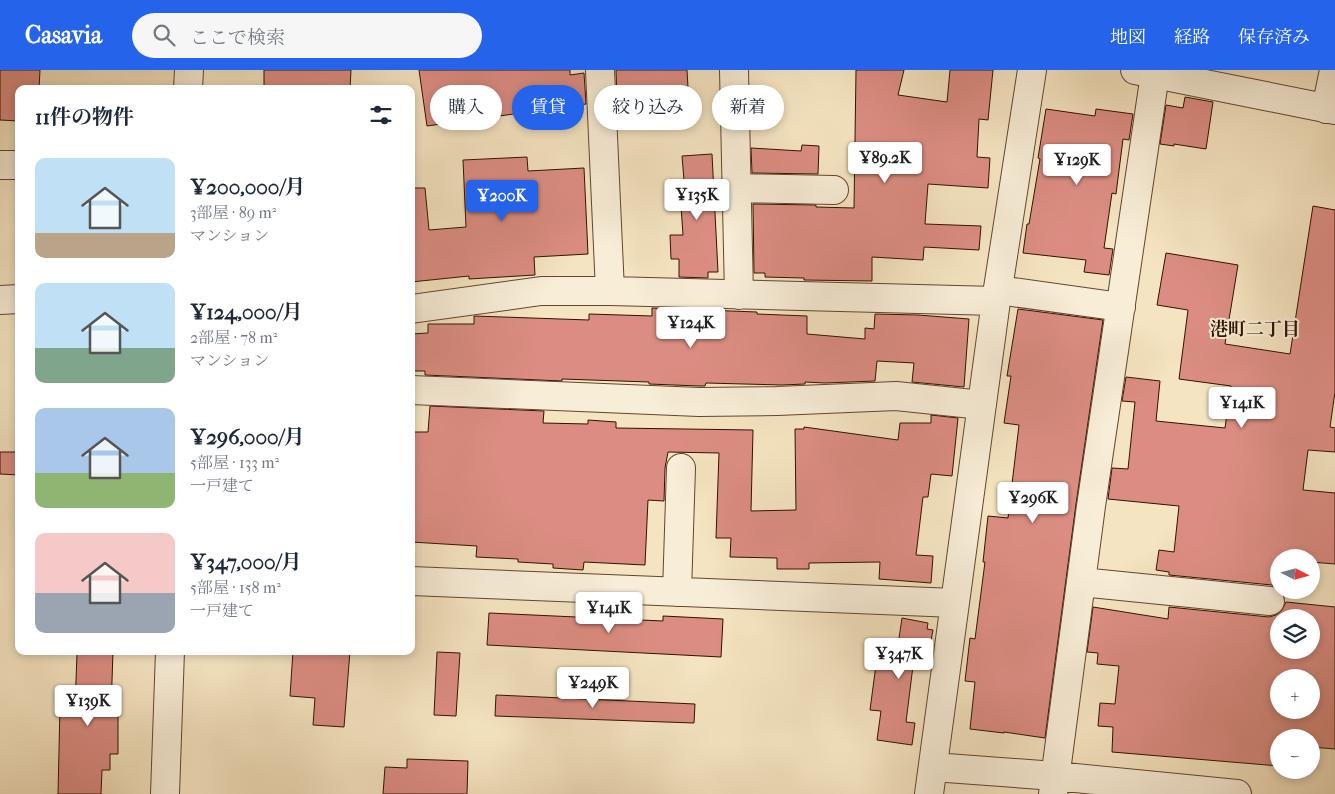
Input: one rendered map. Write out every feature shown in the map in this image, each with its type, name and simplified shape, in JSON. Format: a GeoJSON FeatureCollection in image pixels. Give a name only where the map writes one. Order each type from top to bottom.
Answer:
{"type":"FeatureCollection","features":[{"type":"Feature","properties":{"kind":"street"},"geometry":{"type":"LineString","coordinates":[[188,85],[189,70]]}},
{"type":"Feature","properties":{"kind":"street"},"geometry":{"type":"LineString","coordinates":[[600,70],[610,291]]}},
{"type":"Feature","properties":{"kind":"street"},"geometry":{"type":"LineString","coordinates":[[734,70],[739,295]]}},
{"type":"Feature","properties":{"kind":"street"},"geometry":{"type":"LineString","coordinates":[[929,794],[997,295],[1032,70]]}},
{"type":"Feature","properties":{"kind":"street"},"geometry":{"type":"LineString","coordinates":[[1054,785],[1121,307],[1145,72],[1208,77],[1331,110],[1334,70]]}},
{"type":"Feature","properties":{"kind":"street"},"geometry":{"type":"LineString","coordinates":[[0,164],[15,165]]}},
{"type":"Feature","properties":{"kind":"street"},"geometry":{"type":"LineString","coordinates":[[736,188],[834,190]]}},
{"type":"Feature","properties":{"kind":"street"},"geometry":{"type":"LineString","coordinates":[[415,308],[541,291],[739,295],[997,295],[1121,307]]}},
{"type":"Feature","properties":{"kind":"street"},"geometry":{"type":"LineString","coordinates":[[0,300],[15,299]]}},
{"type":"Feature","properties":{"kind":"street"},"geometry":{"type":"LineString","coordinates":[[415,390],[699,402],[896,396],[982,404]]}},
{"type":"Feature","properties":{"kind":"street"},"geometry":{"type":"LineString","coordinates":[[677,592],[680,468]]}},
{"type":"Feature","properties":{"kind":"street"},"geometry":{"type":"LineString","coordinates":[[415,581],[955,604]]}},
{"type":"Feature","properties":{"kind":"street"},"geometry":{"type":"LineString","coordinates":[[1081,582],[1270,600]]}},
{"type":"Feature","properties":{"kind":"street"},"geometry":{"type":"LineString","coordinates":[[164,794],[170,655]]}},
{"type":"Feature","properties":{"kind":"street"},"geometry":{"type":"LineString","coordinates":[[933,767],[1054,785],[1237,794]]}},
{"type":"Feature","properties":{"kind":"building"},"geometry":{"type":"Polygon","coordinates":[[[0,70],[40,70],[39,85],[15,85],[15,121],[0,120],[0,70]]]}},
{"type":"Feature","properties":{"kind":"building"},"geometry":{"type":"Polygon","coordinates":[[[264,70],[351,70],[350,85],[264,85],[264,70]]]}},
{"type":"Feature","properties":{"kind":"building"},"geometry":{"type":"Polygon","coordinates":[[[419,70],[570,70],[570,75],[584,73],[586,104],[584,104],[584,85],[512,85],[512,114],[502,116],[502,85],[430,85],[430,126],[427,126],[419,70]]]}},
{"type":"Feature","properties":{"kind":"building"},"geometry":{"type":"Polygon","coordinates":[[[616,70],[687,70],[688,85],[616,85],[616,70]]]}},
{"type":"Feature","properties":{"kind":"building"},"geometry":{"type":"Polygon","coordinates":[[[856,70],[904,70],[898,95],[947,102],[950,70],[993,70],[988,120],[979,119],[977,157],[990,158],[988,188],[928,184],[925,224],[981,226],[979,250],[924,247],[923,260],[872,257],[872,281],[804,280],[804,278],[765,277],[765,273],[754,273],[753,204],[854,208],[856,70]]]}},
{"type":"Feature","properties":{"kind":"building"},"geometry":{"type":"Polygon","coordinates":[[[1185,97],[1213,102],[1206,149],[1174,144],[1174,146],[1160,144],[1166,105],[1183,108],[1185,97]]]}},
{"type":"Feature","properties":{"kind":"building"},"geometry":{"type":"Polygon","coordinates":[[[1046,109],[1095,116],[1096,109],[1133,114],[1129,140],[1123,139],[1116,194],[1112,193],[1104,248],[1113,249],[1109,275],[1084,272],[1086,260],[1023,253],[1040,159],[1038,158],[1046,109]]]}},
{"type":"Feature","properties":{"kind":"building"},"geometry":{"type":"Polygon","coordinates":[[[802,145],[819,146],[818,174],[752,173],[751,148],[801,151],[802,145]]]}},
{"type":"Feature","properties":{"kind":"building"},"geometry":{"type":"Polygon","coordinates":[[[712,154],[718,272],[708,272],[708,278],[679,277],[679,259],[671,259],[670,235],[683,235],[681,206],[686,205],[682,156],[712,154]]]}},
{"type":"Feature","properties":{"kind":"building"},"geometry":{"type":"Polygon","coordinates":[[[527,157],[528,171],[584,168],[588,254],[534,257],[535,275],[469,279],[469,276],[415,282],[415,188],[425,188],[429,230],[466,227],[463,160],[527,157]]]}},
{"type":"Feature","properties":{"kind":"building"},"geometry":{"type":"Polygon","coordinates":[[[1313,206],[1335,210],[1335,392],[1330,427],[1335,428],[1335,452],[1308,450],[1303,490],[1335,493],[1335,564],[1320,563],[1320,549],[1270,549],[1270,585],[1169,575],[1169,572],[1156,570],[1159,550],[1174,552],[1179,506],[1108,499],[1112,468],[1128,469],[1135,402],[1122,401],[1126,377],[1160,381],[1156,421],[1225,428],[1231,386],[1179,379],[1188,310],[1157,305],[1166,253],[1238,265],[1225,344],[1290,354],[1313,206]]]}},
{"type":"Feature","properties":{"kind":"building"},"geometry":{"type":"Polygon","coordinates":[[[652,308],[807,316],[807,334],[865,339],[865,328],[874,329],[875,314],[969,319],[964,387],[912,382],[914,363],[877,361],[875,381],[805,382],[805,384],[782,385],[706,383],[705,386],[699,386],[649,384],[649,382],[562,379],[562,381],[425,375],[425,371],[415,371],[415,334],[428,333],[428,324],[474,324],[474,316],[589,320],[589,314],[652,316],[652,308]]]}},
{"type":"Feature","properties":{"kind":"building"},"geometry":{"type":"Polygon","coordinates":[[[1018,309],[1103,320],[1045,738],[970,729],[975,682],[965,681],[970,638],[975,639],[985,562],[983,562],[988,516],[1008,518],[1019,425],[1004,423],[1011,376],[1007,376],[1018,309]]]}},
{"type":"Feature","properties":{"kind":"building"},"geometry":{"type":"Polygon","coordinates":[[[430,406],[544,411],[543,423],[588,424],[588,420],[616,422],[616,428],[753,430],[751,511],[796,510],[795,429],[804,429],[804,427],[898,440],[900,423],[931,423],[931,415],[958,418],[952,476],[931,474],[928,497],[923,497],[916,555],[933,556],[931,583],[879,579],[880,562],[809,563],[809,569],[777,569],[777,558],[730,557],[731,538],[716,538],[719,453],[668,452],[665,468],[664,501],[648,500],[645,565],[584,562],[583,570],[553,568],[553,564],[518,562],[518,559],[476,557],[477,546],[415,542],[415,432],[428,432],[430,406]]]}},
{"type":"Feature","properties":{"kind":"building"},"geometry":{"type":"Polygon","coordinates":[[[0,452],[15,452],[15,475],[0,474],[0,452]]]}},
{"type":"Feature","properties":{"kind":"building"},"geometry":{"type":"Polygon","coordinates":[[[1286,602],[1335,607],[1335,749],[1320,748],[1320,729],[1270,729],[1270,765],[1112,752],[1113,727],[1098,726],[1100,703],[1115,704],[1119,666],[1097,664],[1098,653],[1087,652],[1093,607],[1168,619],[1169,607],[1269,617],[1270,659],[1320,659],[1320,609],[1282,609],[1286,602]]]}},
{"type":"Feature","properties":{"kind":"building"},"geometry":{"type":"Polygon","coordinates":[[[489,613],[663,621],[663,616],[723,619],[721,657],[487,645],[489,613]]]}},
{"type":"Feature","properties":{"kind":"building"},"geometry":{"type":"Polygon","coordinates":[[[902,618],[928,623],[927,629],[933,630],[926,668],[913,666],[906,722],[915,723],[912,745],[877,740],[881,711],[870,710],[879,642],[898,645],[902,618]]]}},
{"type":"Feature","properties":{"kind":"building"},"geometry":{"type":"Polygon","coordinates":[[[437,652],[460,653],[456,716],[434,715],[437,652]]]}},
{"type":"Feature","properties":{"kind":"building"},"geometry":{"type":"Polygon","coordinates":[[[77,655],[113,655],[111,711],[118,711],[118,754],[110,754],[110,770],[102,770],[101,794],[58,794],[60,707],[75,707],[77,655]]]}},
{"type":"Feature","properties":{"kind":"building"},"geometry":{"type":"Polygon","coordinates":[[[293,655],[350,655],[344,727],[313,725],[315,698],[290,696],[293,655]]]}},
{"type":"Feature","properties":{"kind":"building"},"geometry":{"type":"Polygon","coordinates":[[[496,695],[695,704],[694,723],[495,716],[496,695]]]}},
{"type":"Feature","properties":{"kind":"building"},"geometry":{"type":"Polygon","coordinates":[[[407,759],[468,761],[467,794],[383,794],[385,767],[407,768],[407,759]]]}},
{"type":"Feature","properties":{"kind":"district","name":"港町二丁目"},"geometry":{"type":"Point","coordinates":[1255,329]}}]}
